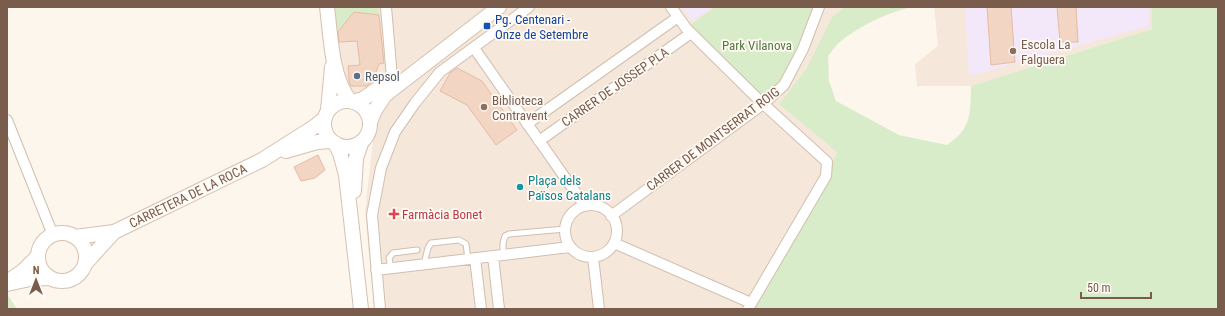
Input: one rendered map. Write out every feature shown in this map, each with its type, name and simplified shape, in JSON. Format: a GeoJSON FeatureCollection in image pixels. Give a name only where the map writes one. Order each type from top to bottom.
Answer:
{"type":"FeatureCollection","features":[{"type":"Feature","properties":{"kind":"street"},"geometry":{"type":"LineString","coordinates":[[327,7],[333,56],[341,85],[345,94],[352,101],[363,108],[370,122]]}},
{"type":"Feature","properties":{"kind":"street"},"geometry":{"type":"LineString","coordinates":[[386,7],[392,78]]}},
{"type":"Feature","properties":{"kind":"street"},"geometry":{"type":"LineString","coordinates":[[326,114],[339,102],[363,99],[490,7]]}},
{"type":"Feature","properties":{"kind":"street"},"geometry":{"type":"LineString","coordinates":[[352,222],[356,158],[362,141],[368,132],[374,110],[385,95],[499,7]]}},
{"type":"Feature","properties":{"kind":"street"},"geometry":{"type":"LineString","coordinates":[[380,309],[372,215],[381,168],[395,132],[415,103],[440,72],[529,7]]}},
{"type":"Feature","properties":{"kind":"street"},"geometry":{"type":"LineString","coordinates":[[614,243],[749,306],[826,176],[827,162],[763,104],[691,33],[671,7]]}},
{"type":"Feature","properties":{"kind":"street","name":"CARRER DE MONTSERRAT ROIG"},"geometry":{"type":"LineString","coordinates":[[611,216],[763,104],[784,85],[803,49],[819,7]]}},
{"type":"Feature","properties":{"kind":"street","name":"CARRER DE JOSSEP PLA"},"geometry":{"type":"LineString","coordinates":[[527,124],[678,17]]}},
{"type":"Feature","properties":{"kind":"street","name":"CARRER DE JOSSEP PLA"},"geometry":{"type":"LineString","coordinates":[[539,141],[691,33]]}},
{"type":"Feature","properties":{"kind":"street"},"geometry":{"type":"LineString","coordinates":[[474,48],[585,206]]}},
{"type":"Feature","properties":{"kind":"street"},"geometry":{"type":"LineString","coordinates":[[333,56],[324,128],[328,137],[340,153],[344,165],[352,222],[361,309]]}},
{"type":"Feature","properties":{"kind":"street","name":"CARRETERA DE LA ROCA"},"geometry":{"type":"LineString","coordinates":[[262,160],[314,127],[326,114]]}},
{"type":"Feature","properties":{"kind":"street"},"geometry":{"type":"LineString","coordinates":[[7,120],[53,235]]}},
{"type":"Feature","properties":{"kind":"street"},"geometry":{"type":"LineString","coordinates":[[333,142],[346,147],[353,146],[362,141]]}},
{"type":"Feature","properties":{"kind":"street","name":"CARRETERA DE LA ROCA"},"geometry":{"type":"LineString","coordinates":[[75,237],[114,232],[262,160],[305,144],[333,142]]}},
{"type":"Feature","properties":{"kind":"street"},"geometry":{"type":"LineString","coordinates":[[585,206],[597,206],[605,210],[611,216],[615,224],[616,234],[614,243],[610,249],[603,254],[593,257],[580,255],[572,250],[566,241],[565,229],[570,216],[576,210],[585,206]]}},
{"type":"Feature","properties":{"kind":"street","name":"CARRETERA DE LA ROCA"},"geometry":{"type":"LineString","coordinates":[[85,264],[114,232]]}},
{"type":"Feature","properties":{"kind":"street"},"geometry":{"type":"LineString","coordinates":[[61,233],[75,237],[81,242],[85,249],[85,264],[82,271],[70,280],[63,281],[50,278],[30,279],[7,283],[23,271],[38,256],[43,243],[53,235],[61,233]]}},
{"type":"Feature","properties":{"kind":"street"},"geometry":{"type":"LineString","coordinates":[[376,270],[570,246]]}},
{"type":"Feature","properties":{"kind":"street"},"geometry":{"type":"LineString","coordinates":[[38,256],[41,269],[50,278]]}},
{"type":"Feature","properties":{"kind":"street"},"geometry":{"type":"LineString","coordinates":[[493,256],[499,309]]}},
{"type":"Feature","properties":{"kind":"street"},"geometry":{"type":"LineString","coordinates":[[593,257],[599,309]]}},
{"type":"Feature","properties":{"kind":"street"},"geometry":{"type":"LineString","coordinates":[[472,258],[481,309]]}},
{"type":"Feature","properties":{"kind":"lane"},"geometry":{"type":"LineString","coordinates":[[503,254],[503,243],[505,236],[509,234],[565,229]]}},
{"type":"Feature","properties":{"kind":"lane"},"geometry":{"type":"LineString","coordinates":[[424,264],[428,248],[431,243],[459,240],[466,244],[472,258]]}},
{"type":"Feature","properties":{"kind":"lane"},"geometry":{"type":"LineString","coordinates":[[390,268],[389,258],[393,253],[417,250]]}},
{"type":"Feature","properties":{"kind":"shaded area"},"geometry":{"type":"Polygon","coordinates":[[[329,7],[845,7],[832,17],[806,69],[779,104],[837,151],[747,309],[374,309],[365,211],[376,114],[359,97],[348,93],[329,7]]]}},
{"type":"Feature","properties":{"kind":"shaded area"},"geometry":{"type":"Polygon","coordinates":[[[682,7],[713,7],[692,21],[682,7]]]}},
{"type":"Feature","properties":{"kind":"shaded area","name":"Escola La Falguera"},"geometry":{"type":"Polygon","coordinates":[[[934,7],[1152,7],[1152,29],[971,86],[917,86],[915,64],[938,46],[934,7]]]}},
{"type":"Feature","properties":{"kind":"shaded area","name":"Escola La Falguera"},"geometry":{"type":"Polygon","coordinates":[[[965,7],[1149,7],[1149,26],[969,76],[965,7]]]}},
{"type":"Feature","properties":{"kind":"green space"},"geometry":{"type":"Polygon","coordinates":[[[331,7],[378,7],[379,15],[354,12],[334,37],[331,7]]]}},
{"type":"Feature","properties":{"kind":"green space","name":"Park Vilanova"},"geometry":{"type":"Polygon","coordinates":[[[715,7],[817,7],[784,80],[766,97],[754,95],[686,28],[715,7]]]}},
{"type":"Feature","properties":{"kind":"green space"},"geometry":{"type":"Polygon","coordinates":[[[845,7],[912,7],[894,12],[868,23],[842,40],[828,56],[829,81],[836,101],[899,135],[947,145],[961,133],[968,120],[970,113],[971,86],[1152,29],[1152,7],[1218,7],[1218,309],[747,309],[837,152],[779,104],[806,69],[832,17],[845,7]]]}},
{"type":"Feature","properties":{"kind":"green space"},"geometry":{"type":"Polygon","coordinates":[[[7,294],[17,309],[7,309],[7,294]]]}},
{"type":"Feature","properties":{"kind":"building"},"geometry":{"type":"Polygon","coordinates":[[[987,7],[1011,7],[1015,62],[991,65],[987,7]]]}},
{"type":"Feature","properties":{"kind":"building"},"geometry":{"type":"Polygon","coordinates":[[[1057,7],[1076,7],[1078,42],[1060,42],[1057,7]]]}},
{"type":"Feature","properties":{"kind":"building"},"geometry":{"type":"Polygon","coordinates":[[[354,12],[379,15],[384,63],[379,64],[372,82],[367,86],[351,86],[349,81],[348,66],[360,65],[357,41],[339,42],[338,32],[354,12]]]}},
{"type":"Feature","properties":{"kind":"building","name":"Biblioteca Contravent"},"geometry":{"type":"Polygon","coordinates":[[[457,68],[482,81],[517,130],[496,145],[467,105],[440,91],[450,73],[457,68]]]}},
{"type":"Feature","properties":{"kind":"building"},"geometry":{"type":"Polygon","coordinates":[[[318,155],[325,170],[315,178],[301,181],[294,167],[318,155]]]}},
{"type":"Feature","properties":{"kind":"place","name":"Pg. Centenari - Onze de Setembre"},"geometry":{"type":"Point","coordinates":[487,26]}},
{"type":"Feature","properties":{"kind":"place","name":"Escola La Falguera"},"geometry":{"type":"Point","coordinates":[1013,51]}},
{"type":"Feature","properties":{"kind":"place","name":"Repsol"},"geometry":{"type":"Point","coordinates":[357,76]}},
{"type":"Feature","properties":{"kind":"place","name":"Biblioteca Contravent"},"geometry":{"type":"Point","coordinates":[484,107]}},
{"type":"Feature","properties":{"kind":"place","name":"Plaça dels Països Catalans"},"geometry":{"type":"Point","coordinates":[520,187]}},
{"type":"Feature","properties":{"kind":"place","name":"Farmàcia Bonet"},"geometry":{"type":"Point","coordinates":[394,214]}}]}
